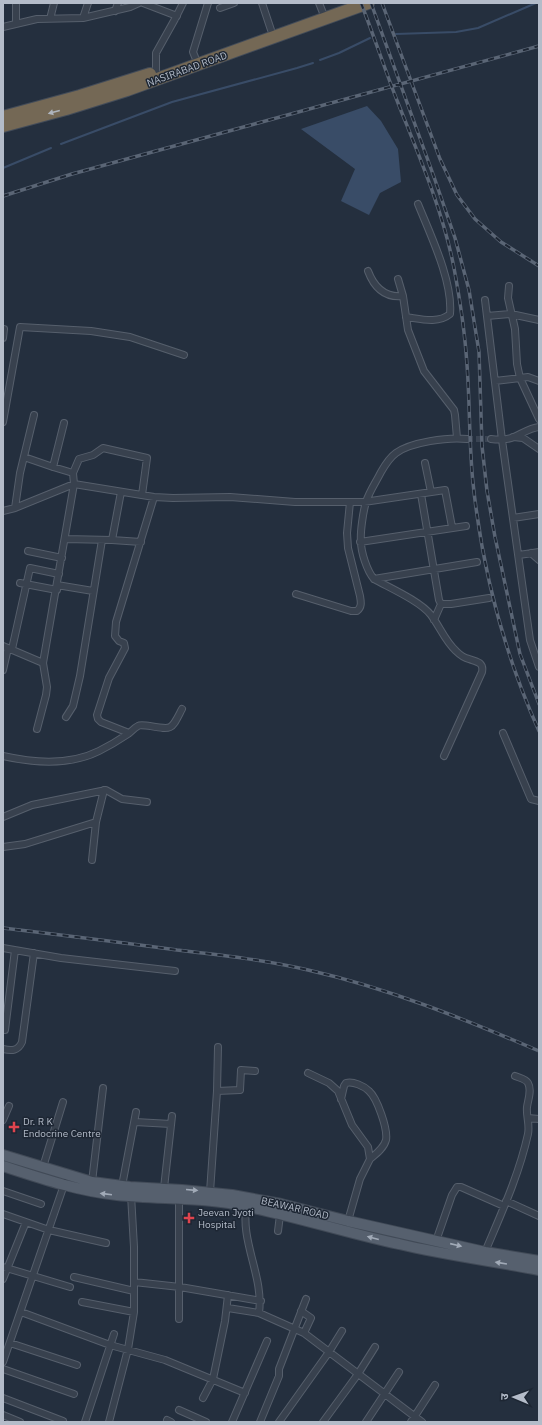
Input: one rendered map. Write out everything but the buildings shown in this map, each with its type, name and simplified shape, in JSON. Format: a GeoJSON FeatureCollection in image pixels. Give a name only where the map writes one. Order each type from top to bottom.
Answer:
{"type":"FeatureCollection","features":[{"type":"Feature","properties":{"kind":"highway","name":"NASIRABAD ROAD"},"geometry":{"type":"LineString","coordinates":[[3,117],[80,96],[156,72],[271,30],[321,8],[368,3]]}},
{"type":"Feature","properties":{"kind":"highway","name":"NASIRABAD ROAD"},"geometry":{"type":"LineString","coordinates":[[3,126],[128,90],[349,5]]}},
{"type":"Feature","properties":{"kind":"main road","name":"BEAWAR ROAD"},"geometry":{"type":"LineString","coordinates":[[5,1164],[43,1167],[92,1182],[179,1199],[281,1204],[348,1221],[485,1252],[539,1261]]}},
{"type":"Feature","properties":{"kind":"main road","name":"BEAWAR ROAD"},"geometry":{"type":"LineString","coordinates":[[5,1164],[64,1185],[96,1193],[128,1189],[164,1188],[210,1192],[280,1215],[398,1244],[539,1270]]}},
{"type":"Feature","properties":{"kind":"street"},"geometry":{"type":"LineString","coordinates":[[16,3],[16,24]]}},
{"type":"Feature","properties":{"kind":"street"},"geometry":{"type":"LineString","coordinates":[[50,19],[54,3]]}},
{"type":"Feature","properties":{"kind":"street"},"geometry":{"type":"LineString","coordinates":[[83,18],[88,3]]}},
{"type":"Feature","properties":{"kind":"street"},"geometry":{"type":"LineString","coordinates":[[115,11],[118,3]]}},
{"type":"Feature","properties":{"kind":"street"},"geometry":{"type":"LineString","coordinates":[[3,27],[37,19],[83,18],[135,6],[139,3]]}},
{"type":"Feature","properties":{"kind":"street"},"geometry":{"type":"LineString","coordinates":[[143,3],[177,16]]}},
{"type":"Feature","properties":{"kind":"street"},"geometry":{"type":"LineString","coordinates":[[156,72],[156,53],[177,16],[182,3]]}},
{"type":"Feature","properties":{"kind":"street"},"geometry":{"type":"LineString","coordinates":[[195,57],[193,52],[208,3]]}},
{"type":"Feature","properties":{"kind":"street"},"geometry":{"type":"LineString","coordinates":[[220,8],[234,3]]}},
{"type":"Feature","properties":{"kind":"street"},"geometry":{"type":"LineString","coordinates":[[262,3],[271,30]]}},
{"type":"Feature","properties":{"kind":"street"},"geometry":{"type":"LineString","coordinates":[[406,317],[432,320],[444,319],[450,314],[451,303],[443,269],[418,204]]}},
{"type":"Feature","properties":{"kind":"street"},"geometry":{"type":"LineString","coordinates":[[368,271],[376,286],[390,296],[399,297]]}},
{"type":"Feature","properties":{"kind":"street"},"geometry":{"type":"LineString","coordinates":[[398,279],[399,297],[406,317],[408,330],[424,372],[454,410],[456,415],[457,438]]}},
{"type":"Feature","properties":{"kind":"street"},"geometry":{"type":"LineString","coordinates":[[509,286],[508,298],[515,329],[517,364],[520,378],[539,419]]}},
{"type":"Feature","properties":{"kind":"street"},"geometry":{"type":"LineString","coordinates":[[485,300],[502,440],[530,640],[539,667]]}},
{"type":"Feature","properties":{"kind":"street"},"geometry":{"type":"LineString","coordinates":[[487,316],[511,314],[539,320]]}},
{"type":"Feature","properties":{"kind":"street"},"geometry":{"type":"LineString","coordinates":[[3,422],[20,327],[91,331],[130,337],[184,355]]}},
{"type":"Feature","properties":{"kind":"street"},"geometry":{"type":"LineString","coordinates":[[3,338],[4,329]]}},
{"type":"Feature","properties":{"kind":"street"},"geometry":{"type":"LineString","coordinates":[[495,381],[528,377],[539,381]]}},
{"type":"Feature","properties":{"kind":"street"},"geometry":{"type":"LineString","coordinates":[[16,508],[20,473],[34,415]]}},
{"type":"Feature","properties":{"kind":"street"},"geometry":{"type":"LineString","coordinates":[[53,467],[64,423]]}},
{"type":"Feature","properties":{"kind":"street"},"geometry":{"type":"LineString","coordinates":[[491,439],[502,440],[513,437],[532,428],[539,427]]}},
{"type":"Feature","properties":{"kind":"street"},"geometry":{"type":"LineString","coordinates":[[513,437],[523,438],[539,449]]}},
{"type":"Feature","properties":{"kind":"street"},"geometry":{"type":"LineString","coordinates":[[296,594],[351,611],[357,611],[360,609],[361,603],[348,548],[348,533],[358,502],[394,454],[403,448],[420,443],[457,438],[467,439]]}},
{"type":"Feature","properties":{"kind":"street"},"geometry":{"type":"LineString","coordinates":[[37,729],[47,687],[43,663],[74,484],[73,473],[79,459],[93,455],[103,448],[147,458],[142,495]]}},
{"type":"Feature","properties":{"kind":"street"},"geometry":{"type":"LineString","coordinates":[[24,457],[73,473]]}},
{"type":"Feature","properties":{"kind":"street"},"geometry":{"type":"LineString","coordinates":[[425,463],[431,492]]}},
{"type":"Feature","properties":{"kind":"street"},"geometry":{"type":"LineString","coordinates":[[3,511],[16,508],[74,484],[154,497],[230,497],[295,502],[358,502],[445,490],[452,527]]}},
{"type":"Feature","properties":{"kind":"street"},"geometry":{"type":"LineString","coordinates":[[112,540],[121,492]]}},
{"type":"Feature","properties":{"kind":"street"},"geometry":{"type":"LineString","coordinates":[[421,494],[439,600],[441,604],[434,620]]}},
{"type":"Feature","properties":{"kind":"street"},"geometry":{"type":"LineString","coordinates":[[129,733],[101,722],[98,719],[97,714],[109,678],[125,648],[124,643],[119,641],[115,636],[115,631],[154,497]]}},
{"type":"Feature","properties":{"kind":"street"},"geometry":{"type":"LineString","coordinates":[[358,502],[360,542],[370,575],[374,579],[421,606],[430,614],[456,651],[468,659],[481,663],[483,667],[444,756]]}},
{"type":"Feature","properties":{"kind":"street"},"geometry":{"type":"LineString","coordinates":[[514,518],[539,514]]}},
{"type":"Feature","properties":{"kind":"street"},"geometry":{"type":"LineString","coordinates":[[360,542],[466,526]]}},
{"type":"Feature","properties":{"kind":"street"},"geometry":{"type":"LineString","coordinates":[[65,539],[141,542]]}},
{"type":"Feature","properties":{"kind":"street"},"geometry":{"type":"LineString","coordinates":[[66,717],[72,706],[80,676],[102,540]]}},
{"type":"Feature","properties":{"kind":"street"},"geometry":{"type":"LineString","coordinates":[[352,560],[362,550]]}},
{"type":"Feature","properties":{"kind":"street"},"geometry":{"type":"LineString","coordinates":[[28,551],[62,558]]}},
{"type":"Feature","properties":{"kind":"street"},"geometry":{"type":"LineString","coordinates":[[518,555],[539,552]]}},
{"type":"Feature","properties":{"kind":"street"},"geometry":{"type":"LineString","coordinates":[[531,554],[539,560]]}},
{"type":"Feature","properties":{"kind":"street"},"geometry":{"type":"LineString","coordinates":[[374,579],[477,562]]}},
{"type":"Feature","properties":{"kind":"street"},"geometry":{"type":"LineString","coordinates":[[3,670],[23,583],[30,568],[59,574]]}},
{"type":"Feature","properties":{"kind":"street"},"geometry":{"type":"LineString","coordinates":[[23,583],[93,591]]}},
{"type":"Feature","properties":{"kind":"street"},"geometry":{"type":"LineString","coordinates":[[441,604],[451,604],[489,598]]}},
{"type":"Feature","properties":{"kind":"street"},"geometry":{"type":"LineString","coordinates":[[7,648],[43,663]]}},
{"type":"Feature","properties":{"kind":"street"},"geometry":{"type":"LineString","coordinates":[[3,756],[23,761],[41,762],[64,761],[87,756],[129,733],[138,726],[143,725],[166,729],[170,728],[174,724],[182,709]]}},
{"type":"Feature","properties":{"kind":"street"},"geometry":{"type":"LineString","coordinates":[[503,733],[531,799],[539,801]]}},
{"type":"Feature","properties":{"kind":"street"},"geometry":{"type":"LineString","coordinates":[[3,816],[32,805],[104,790],[122,799],[147,802]]}},
{"type":"Feature","properties":{"kind":"street"},"geometry":{"type":"LineString","coordinates":[[92,860],[96,822],[104,790]]}},
{"type":"Feature","properties":{"kind":"street"},"geometry":{"type":"LineString","coordinates":[[3,847],[25,844],[96,822]]}},
{"type":"Feature","properties":{"kind":"street"},"geometry":{"type":"LineString","coordinates":[[3,948],[61,958],[174,971]]}},
{"type":"Feature","properties":{"kind":"street"},"geometry":{"type":"LineString","coordinates":[[5,1030],[15,950]]}},
{"type":"Feature","properties":{"kind":"street"},"geometry":{"type":"LineString","coordinates":[[3,1049],[17,1049],[20,1047],[22,1042],[34,953]]}},
{"type":"Feature","properties":{"kind":"street"},"geometry":{"type":"LineString","coordinates":[[3,987],[10,989]]}},
{"type":"Feature","properties":{"kind":"street"},"geometry":{"type":"LineString","coordinates":[[210,1192],[217,1091],[218,1047]]}},
{"type":"Feature","properties":{"kind":"street"},"geometry":{"type":"LineString","coordinates":[[217,1091],[240,1090],[241,1070],[255,1071]]}},
{"type":"Feature","properties":{"kind":"street"},"geometry":{"type":"LineString","coordinates":[[308,1073],[333,1086],[341,1099],[352,1125],[368,1147],[370,1159]]}},
{"type":"Feature","properties":{"kind":"street"},"geometry":{"type":"LineString","coordinates":[[485,1252],[505,1204],[528,1134],[529,1124],[526,1112],[530,1093],[528,1083],[515,1076]]}},
{"type":"Feature","properties":{"kind":"street"},"geometry":{"type":"LineString","coordinates":[[341,1099],[344,1086],[349,1082],[364,1087],[370,1091],[383,1118],[387,1132],[386,1141],[378,1152],[370,1159],[360,1180],[348,1221]]}},
{"type":"Feature","properties":{"kind":"street"},"geometry":{"type":"LineString","coordinates":[[92,1182],[103,1088]]}},
{"type":"Feature","properties":{"kind":"street"},"geometry":{"type":"LineString","coordinates":[[43,1167],[62,1102]]}},
{"type":"Feature","properties":{"kind":"street"},"geometry":{"type":"LineString","coordinates":[[3,1120],[9,1106]]}},
{"type":"Feature","properties":{"kind":"street"},"geometry":{"type":"LineString","coordinates":[[108,1422],[128,1349],[134,1312],[134,1246],[128,1189],[136,1112]]}},
{"type":"Feature","properties":{"kind":"street"},"geometry":{"type":"LineString","coordinates":[[164,1188],[172,1116]]}},
{"type":"Feature","properties":{"kind":"street"},"geometry":{"type":"LineString","coordinates":[[528,1118],[539,1119]]}},
{"type":"Feature","properties":{"kind":"street"},"geometry":{"type":"LineString","coordinates":[[135,1122],[171,1124]]}},
{"type":"Feature","properties":{"kind":"street"},"geometry":{"type":"LineString","coordinates":[[3,1362],[67,1175]]}},
{"type":"Feature","properties":{"kind":"street"},"geometry":{"type":"LineString","coordinates":[[436,1241],[452,1195],[457,1187],[461,1187],[539,1216]]}},
{"type":"Feature","properties":{"kind":"street"},"geometry":{"type":"LineString","coordinates":[[3,1191],[41,1204]]}},
{"type":"Feature","properties":{"kind":"street"},"geometry":{"type":"LineString","coordinates":[[179,1199],[179,1320]]}},
{"type":"Feature","properties":{"kind":"street"},"geometry":{"type":"LineString","coordinates":[[239,1201],[244,1219],[251,1259],[259,1285],[261,1301],[259,1313]]}},
{"type":"Feature","properties":{"kind":"street"},"geometry":{"type":"LineString","coordinates":[[3,1214],[49,1230],[106,1243]]}},
{"type":"Feature","properties":{"kind":"street"},"geometry":{"type":"LineString","coordinates":[[278,1231],[280,1215]]}},
{"type":"Feature","properties":{"kind":"street"},"geometry":{"type":"LineString","coordinates":[[3,1279],[6,1268],[26,1222]]}},
{"type":"Feature","properties":{"kind":"street"},"geometry":{"type":"LineString","coordinates":[[6,1268],[70,1287]]}},
{"type":"Feature","properties":{"kind":"street"},"geometry":{"type":"LineString","coordinates":[[74,1277],[134,1291]]}},
{"type":"Feature","properties":{"kind":"street"},"geometry":{"type":"LineString","coordinates":[[134,1282],[180,1287],[261,1301]]}},
{"type":"Feature","properties":{"kind":"street"},"geometry":{"type":"LineString","coordinates":[[203,1398],[213,1380],[228,1308],[228,1295]]}},
{"type":"Feature","properties":{"kind":"street"},"geometry":{"type":"LineString","coordinates":[[260,1422],[279,1376],[279,1369],[306,1299]]}},
{"type":"Feature","properties":{"kind":"street"},"geometry":{"type":"LineString","coordinates":[[82,1302],[134,1312]]}},
{"type":"Feature","properties":{"kind":"street"},"geometry":{"type":"LineString","coordinates":[[228,1308],[259,1313],[304,1333],[385,1394],[413,1419],[422,1422]]}},
{"type":"Feature","properties":{"kind":"street"},"geometry":{"type":"LineString","coordinates":[[301,1311],[311,1318],[304,1333]]}},
{"type":"Feature","properties":{"kind":"street"},"geometry":{"type":"LineString","coordinates":[[20,1312],[110,1344],[165,1360],[245,1393]]}},
{"type":"Feature","properties":{"kind":"street"},"geometry":{"type":"LineString","coordinates":[[279,1422],[329,1352],[342,1331]]}},
{"type":"Feature","properties":{"kind":"street"},"geometry":{"type":"LineString","coordinates":[[85,1422],[114,1334]]}},
{"type":"Feature","properties":{"kind":"street"},"geometry":{"type":"LineString","coordinates":[[233,1420],[267,1340]]}},
{"type":"Feature","properties":{"kind":"street"},"geometry":{"type":"LineString","coordinates":[[10,1342],[77,1365]]}},
{"type":"Feature","properties":{"kind":"street"},"geometry":{"type":"LineString","coordinates":[[323,1422],[358,1374],[375,1347]]}},
{"type":"Feature","properties":{"kind":"street"},"geometry":{"type":"LineString","coordinates":[[3,1369],[74,1394]]}},
{"type":"Feature","properties":{"kind":"street"},"geometry":{"type":"LineString","coordinates":[[366,1422],[399,1372]]}},
{"type":"Feature","properties":{"kind":"street"},"geometry":{"type":"LineString","coordinates":[[413,1419],[435,1385]]}},
{"type":"Feature","properties":{"kind":"street"},"geometry":{"type":"LineString","coordinates":[[3,1398],[63,1421],[62,1422]]}},
{"type":"Feature","properties":{"kind":"street"},"geometry":{"type":"LineString","coordinates":[[179,1410],[206,1422]]}},
{"type":"Feature","properties":{"kind":"street"},"geometry":{"type":"LineString","coordinates":[[3,1415],[20,1422]]}},
{"type":"Feature","properties":{"kind":"water"},"geometry":{"type":"Polygon","coordinates":[[[367,106],[381,121],[398,149],[401,182],[380,193],[369,215],[341,201],[355,169],[301,129],[367,106]]]}},
{"type":"Feature","properties":{"kind":"waterway"},"geometry":{"type":"LineString","coordinates":[[396,34],[456,32],[478,28],[536,3]]}},
{"type":"Feature","properties":{"kind":"waterway"},"geometry":{"type":"LineString","coordinates":[[320,60],[339,53],[370,38]]}},
{"type":"Feature","properties":{"kind":"waterway"},"geometry":{"type":"LineString","coordinates":[[61,144],[172,102],[313,63]]}},
{"type":"Feature","properties":{"kind":"waterway"},"geometry":{"type":"LineString","coordinates":[[3,168],[51,148]]}},
{"type":"Feature","properties":{"kind":"tunnel"},"geometry":{"type":"LineString","coordinates":[[467,439],[491,439]]}},
{"type":"Feature","properties":{"kind":"railway"},"geometry":{"type":"LineString","coordinates":[[361,3],[393,91],[430,184],[444,226],[454,268],[465,341],[473,483],[482,547],[496,610],[505,641],[526,701],[539,731]]}},
{"type":"Feature","properties":{"kind":"railway"},"geometry":{"type":"LineString","coordinates":[[371,3],[455,238],[469,290],[479,352],[482,446],[487,491],[495,537],[520,654],[539,704]]}},
{"type":"Feature","properties":{"kind":"railway"},"geometry":{"type":"LineString","coordinates":[[382,3],[440,159],[457,195],[475,219],[501,242],[539,266]]}},
{"type":"Feature","properties":{"kind":"railway"},"geometry":{"type":"LineString","coordinates":[[3,196],[72,174],[539,46]]}},
{"type":"Feature","properties":{"kind":"railway"},"geometry":{"type":"LineString","coordinates":[[3,928],[243,958],[308,970],[338,977],[425,1005],[483,1027],[539,1051]]}},
{"type":"Feature","properties":{"kind":"place","name":"Dr. R K Endocrine Centre"},"geometry":{"type":"Point","coordinates":[14,1127]}},
{"type":"Feature","properties":{"kind":"place","name":"Jeevan Jyoti Hospital"},"geometry":{"type":"Point","coordinates":[189,1218]}}]}
